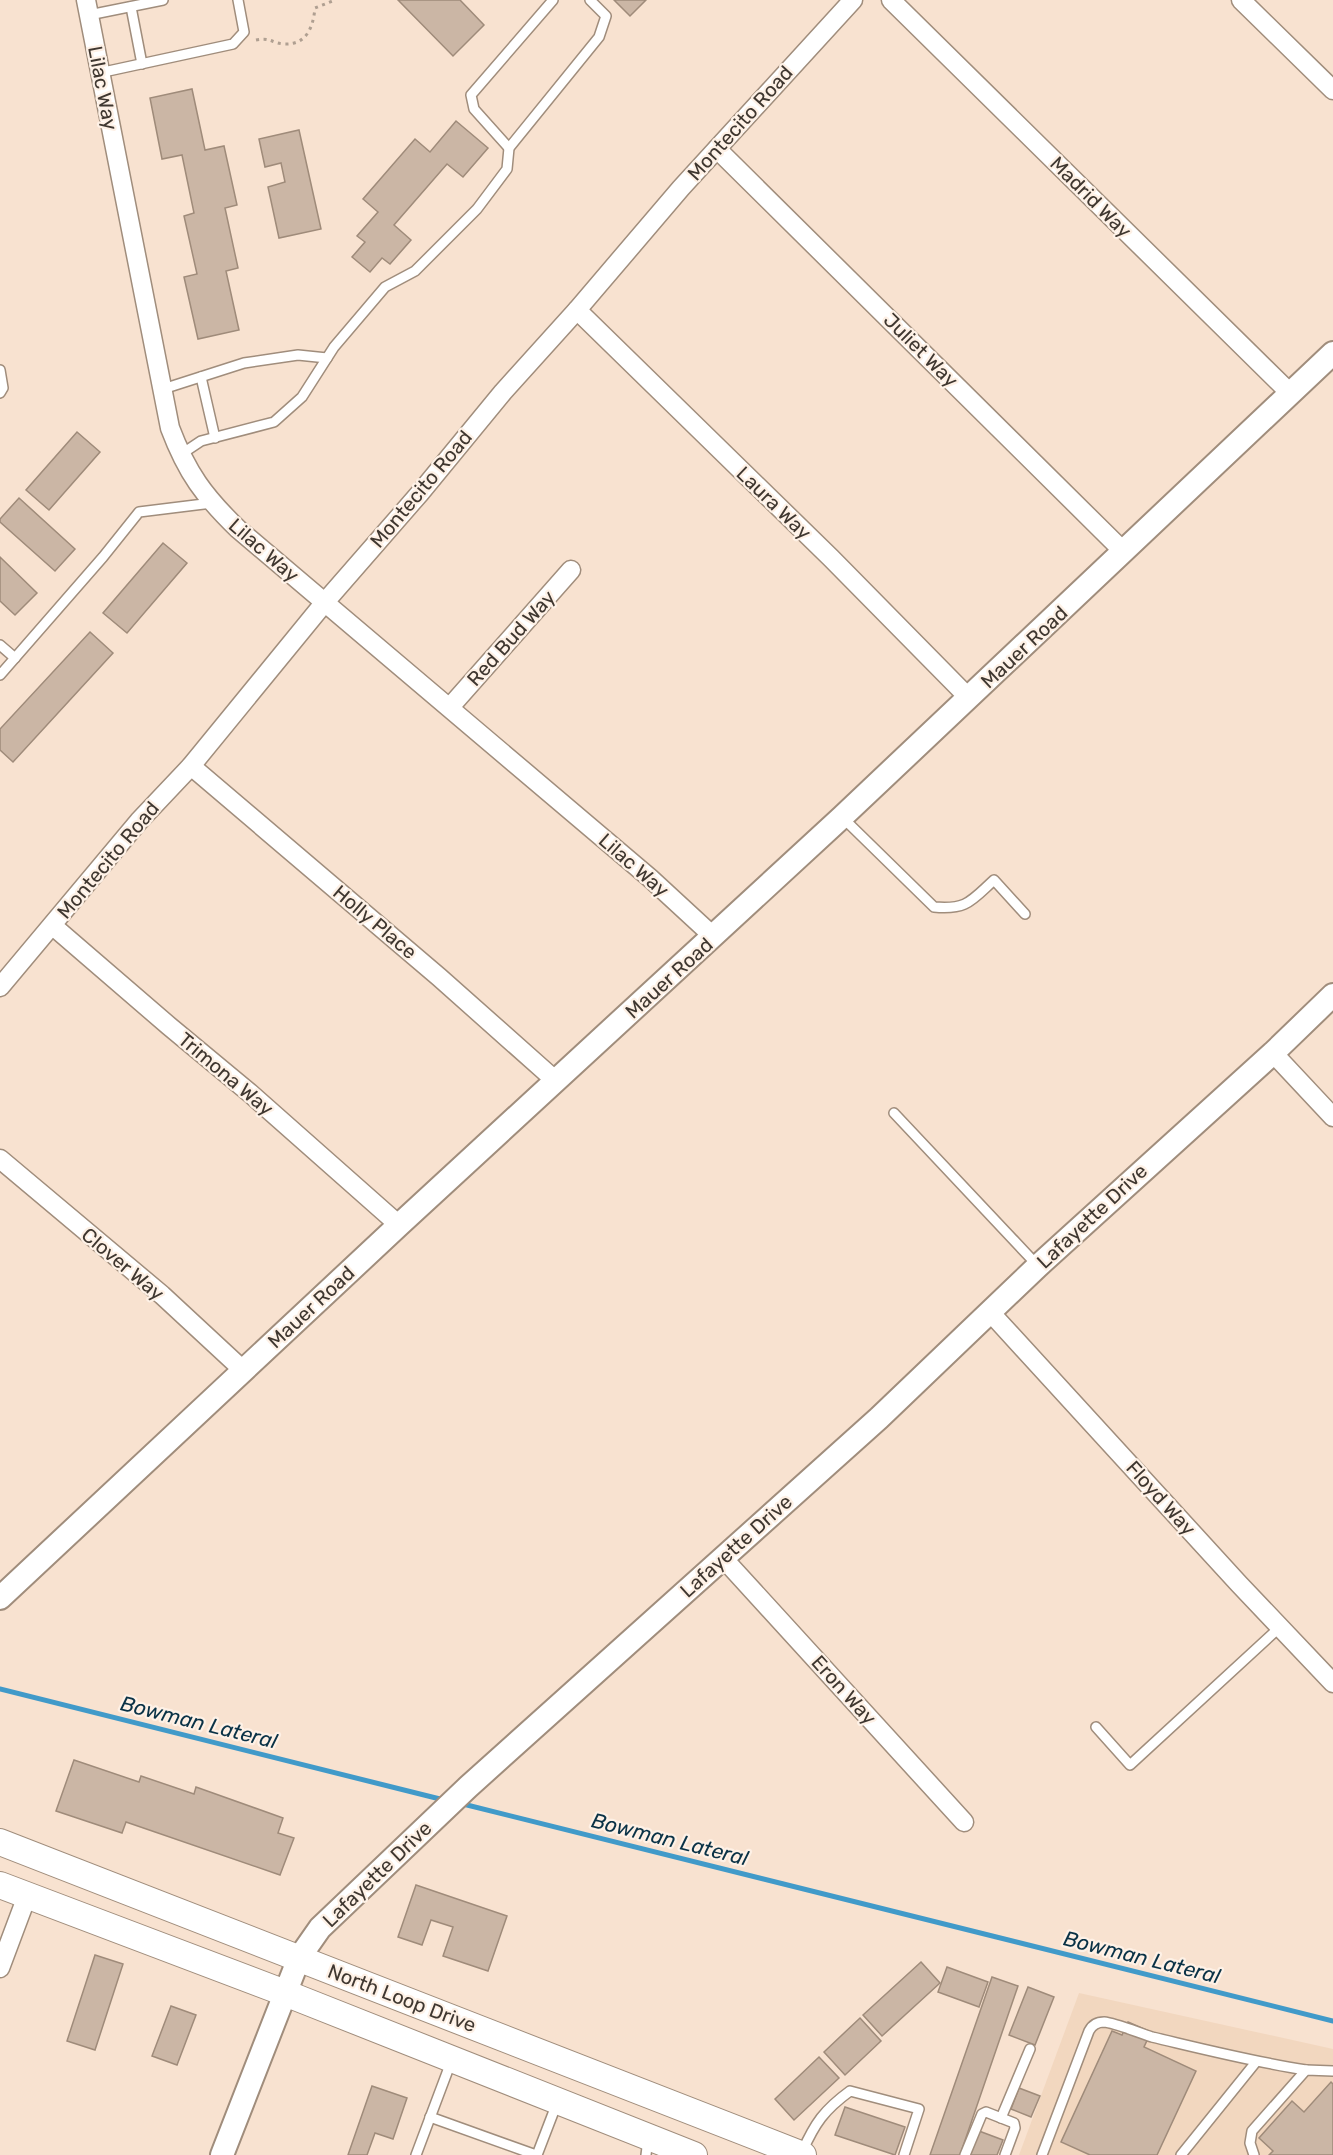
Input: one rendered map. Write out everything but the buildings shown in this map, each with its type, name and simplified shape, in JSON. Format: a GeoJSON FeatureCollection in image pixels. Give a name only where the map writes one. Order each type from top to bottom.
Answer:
{"type":"FeatureCollection","features":[{"type":"Feature","properties":{"kind":"main road","name":"North Loop Drive"},"geometry":{"type":"LineString","coordinates":[[0,1842],[802,2155]]}},
{"type":"Feature","properties":{"kind":"main road","name":"North Loop Drive"},"geometry":{"type":"LineString","coordinates":[[0,1885],[285,1993],[558,2101],[647,2146],[694,2155]]}},
{"type":"Feature","properties":{"kind":"street","name":"Montecito Road"},"geometry":{"type":"LineString","coordinates":[[0,987],[139,821],[191,766],[325,602],[420,493],[503,392],[717,149],[853,0]]}},
{"type":"Feature","properties":{"kind":"street","name":"Madrid Way"},"geometry":{"type":"LineString","coordinates":[[891,0],[1290,394]]}},
{"type":"Feature","properties":{"kind":"street"},"geometry":{"type":"LineString","coordinates":[[1241,0],[1333,90]]}},
{"type":"Feature","properties":{"kind":"street","name":"Lilac Way"},"geometry":{"type":"LineString","coordinates":[[87,8],[170,428],[180,455],[194,480],[212,503],[238,529],[450,706],[650,878],[714,937]]}},
{"type":"Feature","properties":{"kind":"street","name":"Juliet Way"},"geometry":{"type":"LineString","coordinates":[[717,149],[1124,552]]}},
{"type":"Feature","properties":{"kind":"street","name":"Laura Way"},"geometry":{"type":"LineString","coordinates":[[577,310],[823,550],[969,698]]}},
{"type":"Feature","properties":{"kind":"street","name":"Mauer Road"},"geometry":{"type":"LineString","coordinates":[[0,1598],[399,1225],[714,937],[1333,353]]}},
{"type":"Feature","properties":{"kind":"street","name":"Red Bud Way"},"geometry":{"type":"LineString","coordinates":[[450,706],[572,570]]}},
{"type":"Feature","properties":{"kind":"street","name":"Holly Place"},"geometry":{"type":"LineString","coordinates":[[191,766],[362,910],[556,1081]]}},
{"type":"Feature","properties":{"kind":"street","name":"Trimona Way"},"geometry":{"type":"LineString","coordinates":[[53,926],[251,1094],[399,1225]]}},
{"type":"Feature","properties":{"kind":"street","name":"Lafayette Drive"},"geometry":{"type":"LineString","coordinates":[[222,2155],[299,1958],[320,1928],[468,1787],[879,1418],[1038,1266],[1273,1053],[1333,995]]}},
{"type":"Feature","properties":{"kind":"street"},"geometry":{"type":"LineString","coordinates":[[1273,1053],[1333,1117]]}},
{"type":"Feature","properties":{"kind":"street","name":"Clover Way"},"geometry":{"type":"LineString","coordinates":[[0,1159],[162,1295],[244,1371]]}},
{"type":"Feature","properties":{"kind":"street","name":"Floyd Way"},"geometry":{"type":"LineString","coordinates":[[990,1312],[1333,1683]]}},
{"type":"Feature","properties":{"kind":"street","name":"Eron Way"},"geometry":{"type":"LineString","coordinates":[[723,1558],[964,1822]]}},
{"type":"Feature","properties":{"kind":"street"},"geometry":{"type":"LineString","coordinates":[[0,1968],[27,1896]]}},
{"type":"Feature","properties":{"kind":"lane"},"geometry":{"type":"LineString","coordinates":[[87,8],[130,7],[163,0]]}},
{"type":"Feature","properties":{"kind":"lane"},"geometry":{"type":"LineString","coordinates":[[99,73],[233,44],[244,32],[238,0]]}},
{"type":"Feature","properties":{"kind":"lane"},"geometry":{"type":"LineString","coordinates":[[509,148],[474,108],[471,95],[553,0]]}},
{"type":"Feature","properties":{"kind":"lane"},"geometry":{"type":"LineString","coordinates":[[180,455],[201,441],[274,422],[302,397],[327,358],[385,286],[415,271],[477,209],[507,169],[509,148],[599,37],[606,16],[590,0]]}},
{"type":"Feature","properties":{"kind":"lane"},"geometry":{"type":"LineString","coordinates":[[130,7],[142,64]]}},
{"type":"Feature","properties":{"kind":"lane"},"geometry":{"type":"LineString","coordinates":[[163,389],[244,363],[298,355],[327,358]]}},
{"type":"Feature","properties":{"kind":"lane"},"geometry":{"type":"LineString","coordinates":[[0,370],[3,388],[0,393]]}},
{"type":"Feature","properties":{"kind":"lane"},"geometry":{"type":"LineString","coordinates":[[201,377],[215,438]]}},
{"type":"Feature","properties":{"kind":"lane"},"geometry":{"type":"LineString","coordinates":[[0,675],[103,557],[139,512],[212,503]]}},
{"type":"Feature","properties":{"kind":"lane"},"geometry":{"type":"LineString","coordinates":[[0,645],[15,658]]}},
{"type":"Feature","properties":{"kind":"lane"},"geometry":{"type":"LineString","coordinates":[[842,817],[934,907],[952,909],[967,905],[994,880],[1024,914]]}},
{"type":"Feature","properties":{"kind":"lane"},"geometry":{"type":"LineString","coordinates":[[894,1113],[1038,1266]]}},
{"type":"Feature","properties":{"kind":"lane"},"geometry":{"type":"LineString","coordinates":[[1096,1727],[1130,1765],[1280,1627]]}},
{"type":"Feature","properties":{"kind":"lane"},"geometry":{"type":"LineString","coordinates":[[1042,2155],[1092,2025],[1100,2022],[1256,2062],[1306,2070],[1333,2071]]}},
{"type":"Feature","properties":{"kind":"lane"},"geometry":{"type":"LineString","coordinates":[[1001,2118],[1030,2049]]}},
{"type":"Feature","properties":{"kind":"lane"},"geometry":{"type":"LineString","coordinates":[[416,2155],[452,2059]]}},
{"type":"Feature","properties":{"kind":"lane"},"geometry":{"type":"LineString","coordinates":[[1181,2155],[1256,2062]]}},
{"type":"Feature","properties":{"kind":"lane"},"geometry":{"type":"LineString","coordinates":[[1254,2155],[1250,2143],[1252,2131],[1306,2070]]}},
{"type":"Feature","properties":{"kind":"lane"},"geometry":{"type":"LineString","coordinates":[[802,2155],[812,2128],[834,2103],[850,2091],[919,2109],[904,2155]]}},
{"type":"Feature","properties":{"kind":"lane"},"geometry":{"type":"LineString","coordinates":[[430,2117],[537,2155],[558,2101]]}},
{"type":"Feature","properties":{"kind":"lane"},"geometry":{"type":"LineString","coordinates":[[965,2155],[982,2114],[986,2112],[1014,2122],[1016,2128],[1005,2155]]}},
{"type":"Feature","properties":{"kind":"path"},"geometry":{"type":"LineString","coordinates":[[233,44],[267,38],[282,44],[295,42],[305,37],[313,27],[315,8],[335,0]]}},
{"type":"Feature","properties":{"kind":"shaded area"},"geometry":{"type":"Polygon","coordinates":[[[1079,1993],[1333,2049],[1333,2155],[1019,2155],[1079,1993]]]}},
{"type":"Feature","properties":{"kind":"waterway","name":"Bowman Lateral"},"geometry":{"type":"LineString","coordinates":[[0,1689],[444,1800]]}},
{"type":"Feature","properties":{"kind":"waterway","name":"Bowman Lateral"},"geometry":{"type":"LineString","coordinates":[[459,1803],[1333,2021]]}}]}
